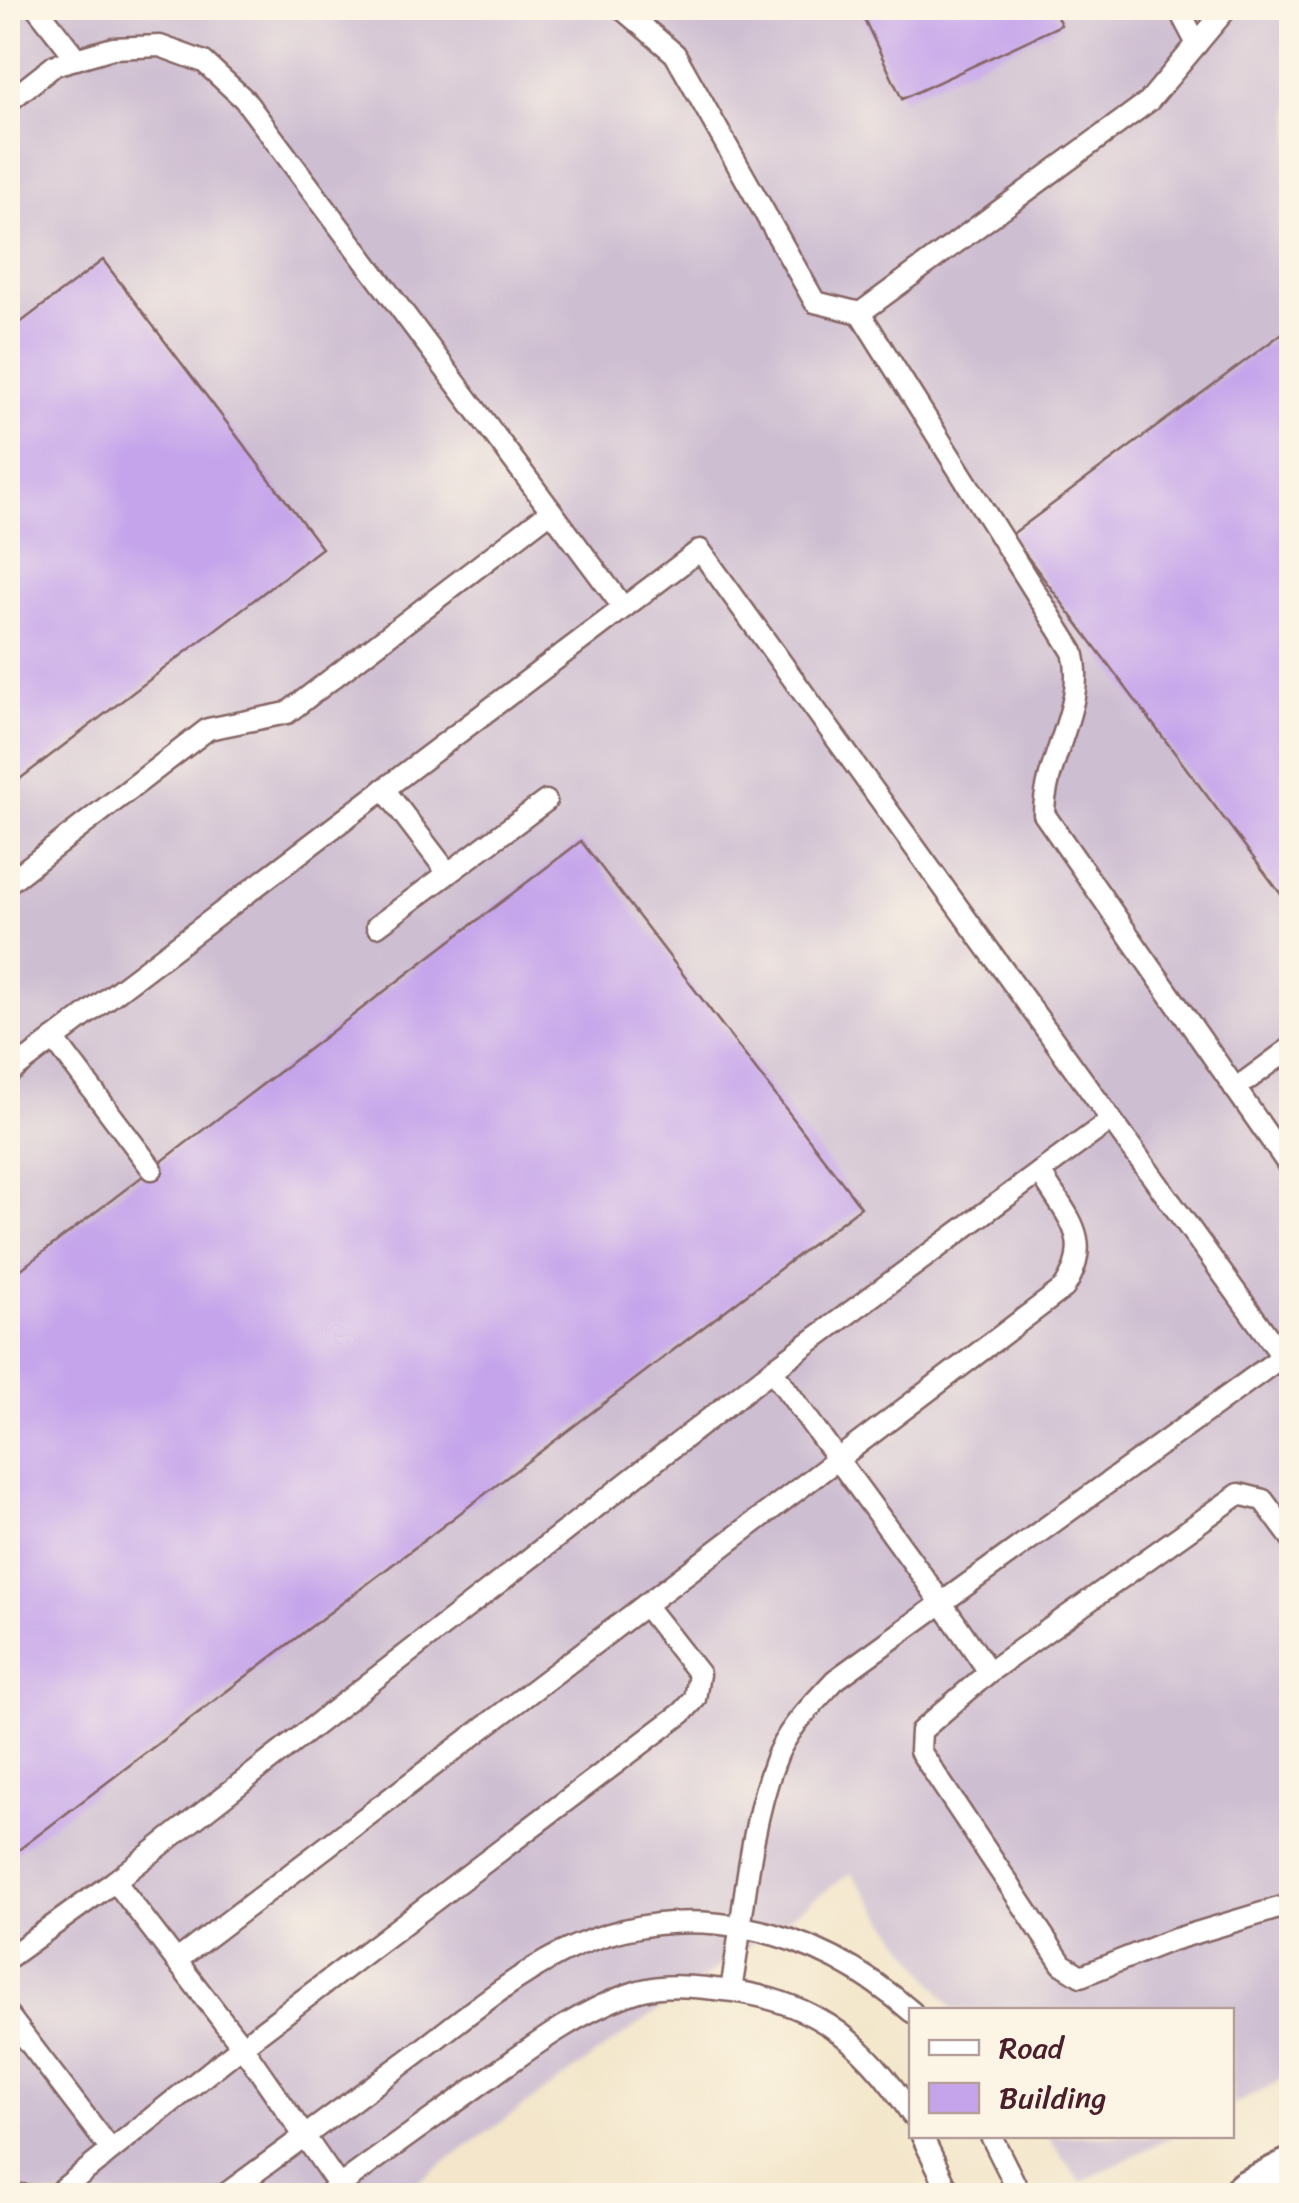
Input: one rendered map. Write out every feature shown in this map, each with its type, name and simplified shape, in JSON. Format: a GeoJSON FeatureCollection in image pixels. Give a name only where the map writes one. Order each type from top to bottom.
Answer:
{"type":"FeatureCollection","features":[{"type":"Feature","properties":{"kind":"street"},"geometry":{"type":"LineString","coordinates":[[1250,2196],[1292,2176]]}},
{"type":"Feature","properties":{"kind":"lane"},"geometry":{"type":"LineString","coordinates":[[37,8],[76,59]]}},
{"type":"Feature","properties":{"kind":"lane"},"geometry":{"type":"LineString","coordinates":[[621,8],[674,54],[815,302],[860,313],[1073,652],[1080,675],[1044,789],[1044,814],[1292,1170]]}},
{"type":"Feature","properties":{"kind":"lane"},"geometry":{"type":"LineString","coordinates":[[1178,8],[1197,44]]}},
{"type":"Feature","properties":{"kind":"lane"},"geometry":{"type":"LineString","coordinates":[[860,313],[1149,101],[1227,8]]}},
{"type":"Feature","properties":{"kind":"lane"},"geometry":{"type":"LineString","coordinates":[[8,102],[55,65],[113,48],[160,46],[204,62],[244,99],[623,607]]}},
{"type":"Feature","properties":{"kind":"lane"},"geometry":{"type":"LineString","coordinates":[[8,883],[208,729],[288,713],[552,511]]}},
{"type":"Feature","properties":{"kind":"lane"},"geometry":{"type":"LineString","coordinates":[[8,1074],[700,550],[1288,1359],[835,1680],[802,1716],[775,1758],[762,1808],[731,1990]]}},
{"type":"Feature","properties":{"kind":"lane"},"geometry":{"type":"LineString","coordinates":[[384,789],[448,873]]}},
{"type":"Feature","properties":{"kind":"lane"},"geometry":{"type":"LineString","coordinates":[[378,926],[546,800]]}},
{"type":"Feature","properties":{"kind":"lane"},"geometry":{"type":"LineString","coordinates":[[54,1039],[152,1169]]}},
{"type":"Feature","properties":{"kind":"lane"},"geometry":{"type":"LineString","coordinates":[[1235,1089],[1292,1047]]}},
{"type":"Feature","properties":{"kind":"lane"},"geometry":{"type":"LineString","coordinates":[[8,1958],[115,1882],[772,1370],[1111,1120]]}},
{"type":"Feature","properties":{"kind":"lane"},"geometry":{"type":"LineString","coordinates":[[176,1960],[1064,1288],[1079,1264],[1081,1241],[1040,1172]]}},
{"type":"Feature","properties":{"kind":"lane"},"geometry":{"type":"LineString","coordinates":[[772,1370],[944,1604],[989,1672]]}},
{"type":"Feature","properties":{"kind":"lane"},"geometry":{"type":"LineString","coordinates":[[1292,1539],[1263,1500],[1240,1494],[989,1672],[921,1731],[920,1751],[1062,1964],[1081,1976],[1169,1941],[1292,1904]]}},
{"type":"Feature","properties":{"kind":"lane"},"geometry":{"type":"LineString","coordinates":[[54,2196],[242,2046],[682,1713],[695,1699],[700,1674],[646,1604]]}},
{"type":"Feature","properties":{"kind":"lane"},"geometry":{"type":"LineString","coordinates":[[115,1882],[242,2046],[304,2136],[332,2190],[542,2040],[640,1991],[675,1985],[731,1990],[793,2004],[832,2026],[869,2055],[909,2111]]}},
{"type":"Feature","properties":{"kind":"lane"},"geometry":{"type":"LineString","coordinates":[[222,2196],[507,1987],[562,1953],[609,1936],[675,1924],[743,1925],[827,1951],[874,1979],[909,2009]]}},
{"type":"Feature","properties":{"kind":"lane"},"geometry":{"type":"LineString","coordinates":[[8,2015],[112,2150]]}},
{"type":"Feature","properties":{"kind":"lane"},"geometry":{"type":"LineString","coordinates":[[923,2138],[951,2196]]}},
{"type":"Feature","properties":{"kind":"lane"},"geometry":{"type":"LineString","coordinates":[[992,2138],[1021,2196]]}},
{"type":"Feature","properties":{"kind":"lane"},"geometry":{"type":"LineString","coordinates":[[8,2194],[28,2196]]}},
{"type":"Feature","properties":{"kind":"shaded area"},"geometry":{"type":"Polygon","coordinates":[[[8,8],[1291,8],[1291,2075],[1234,2105],[1234,2008],[952,2008],[851,1873],[399,2195],[8,2196],[8,8]]]}},
{"type":"Feature","properties":{"kind":"shaded area"},"geometry":{"type":"Polygon","coordinates":[[[1048,2138],[1169,2138],[1081,2182],[1048,2138]]]}},
{"type":"Feature","properties":{"kind":"building"},"geometry":{"type":"Polygon","coordinates":[[[859,8],[1053,8],[1061,25],[902,99],[859,8]]]}},
{"type":"Feature","properties":{"kind":"building"},"geometry":{"type":"Polygon","coordinates":[[[103,260],[322,548],[8,788],[8,332],[103,260]]]}},
{"type":"Feature","properties":{"kind":"building"},"geometry":{"type":"Polygon","coordinates":[[[1292,326],[1292,909],[1011,535],[1292,326]]]}},
{"type":"Feature","properties":{"kind":"building"},"geometry":{"type":"Polygon","coordinates":[[[581,841],[861,1207],[8,1858],[8,1279],[581,841]]]}}]}
